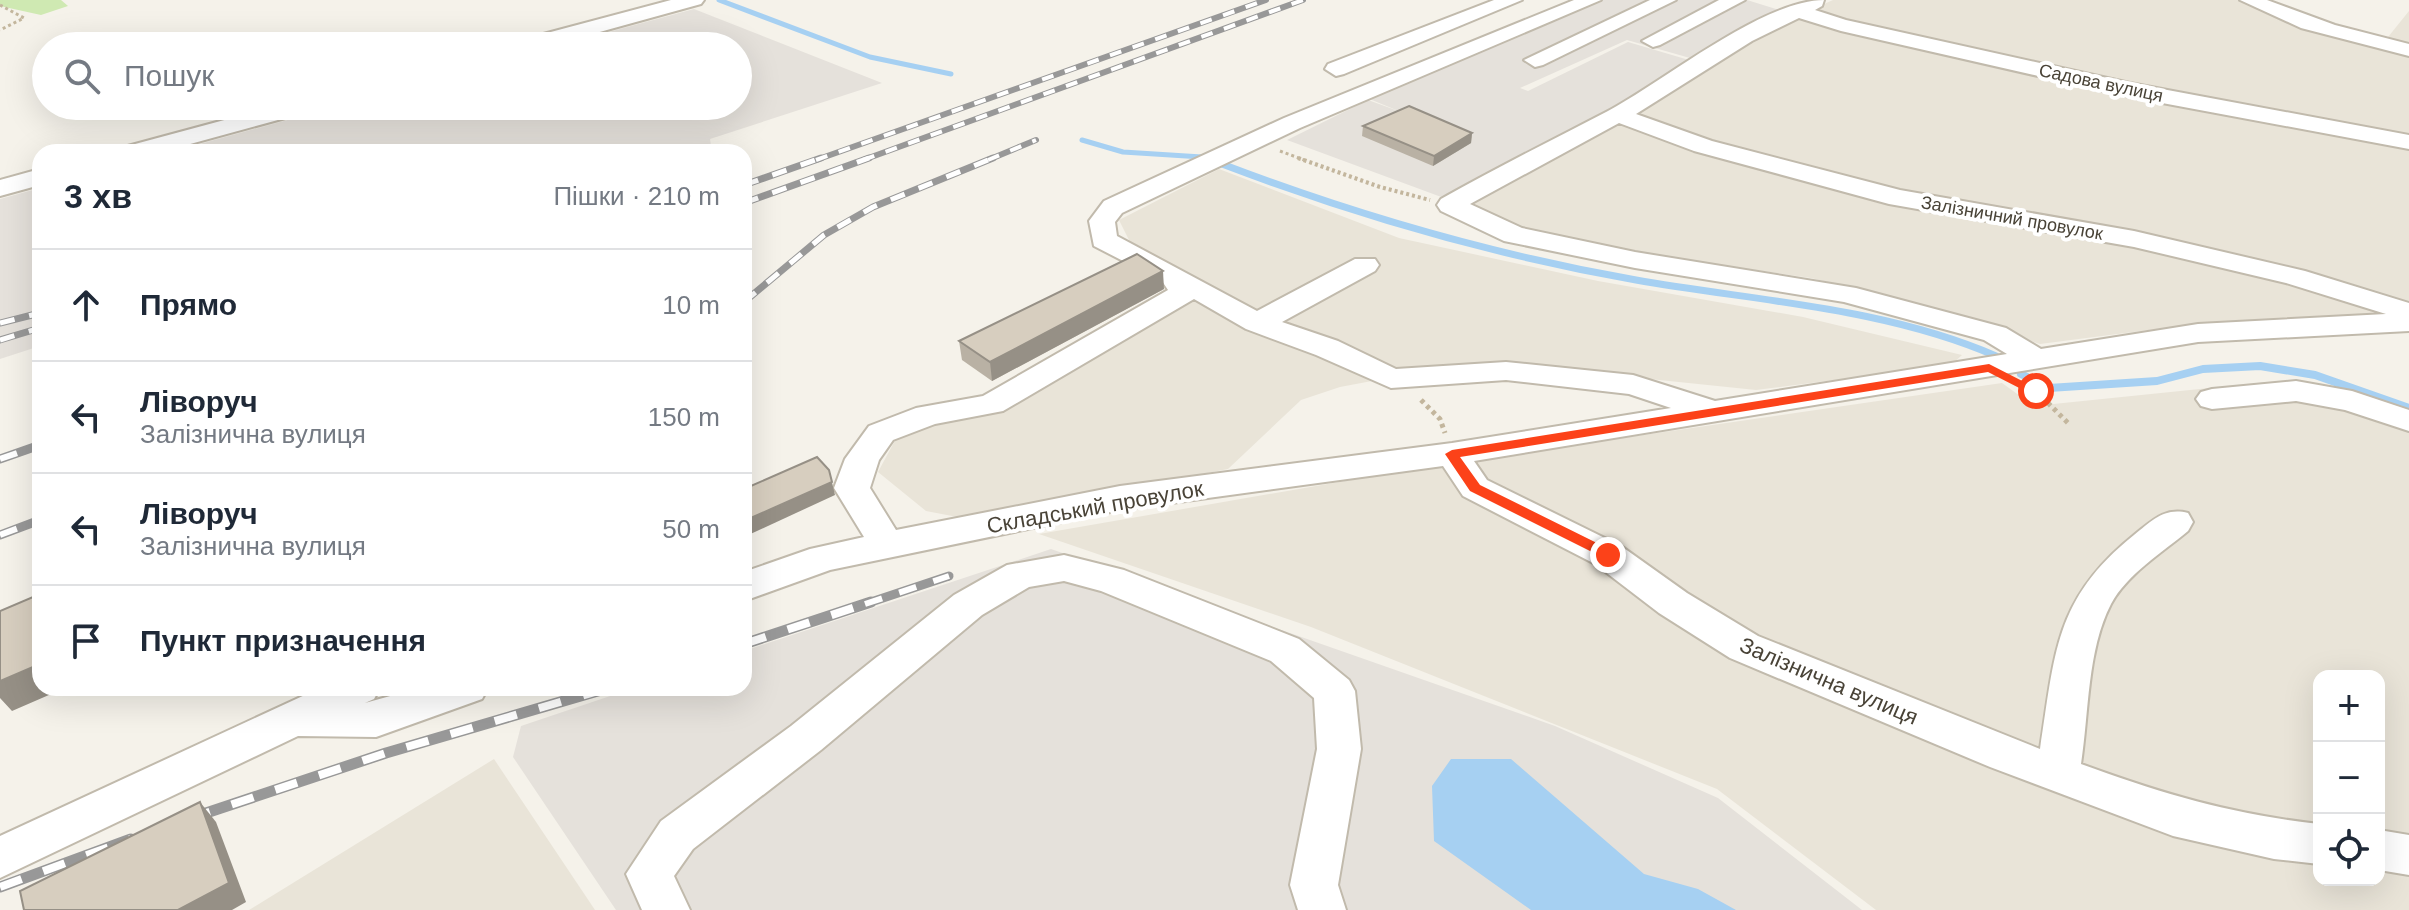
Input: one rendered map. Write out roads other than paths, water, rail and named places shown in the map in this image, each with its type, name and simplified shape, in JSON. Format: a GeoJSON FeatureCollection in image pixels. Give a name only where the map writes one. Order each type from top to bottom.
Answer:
{"type":"FeatureCollection","features":[{"type":"Feature","properties":{"kind":"street"},"geometry":{"type":"LineString","coordinates":[[625,0],[646,13]]}},
{"type":"Feature","properties":{"kind":"street"},"geometry":{"type":"LineString","coordinates":[[576,32],[694,0]]}},
{"type":"Feature","properties":{"kind":"street"},"geometry":{"type":"LineString","coordinates":[[1336,69],[1512,0]]}},
{"type":"Feature","properties":{"kind":"street"},"geometry":{"type":"LineString","coordinates":[[1591,0],[1265,136],[1113,207],[1102,221],[1104,240],[1257,323],[1327,348],[1391,379],[1506,371],[1633,385],[1714,412]]}},
{"type":"Feature","properties":{"kind":"street"},"geometry":{"type":"LineString","coordinates":[[1535,60],[1666,0]]}},
{"type":"Feature","properties":{"kind":"street"},"geometry":{"type":"LineString","coordinates":[[1653,41],[1735,0]]}},
{"type":"Feature","properties":{"kind":"street"},"geometry":{"type":"LineString","coordinates":[[1819,0],[1745,37],[1618,115],[1545,151],[1450,205],[1514,235],[1635,260],[1846,294],[1995,334],[2011,365]]}},
{"type":"Feature","properties":{"kind":"street"},"geometry":{"type":"LineString","coordinates":[[2250,0],[2291,20],[2346,38],[2409,50]]}},
{"type":"Feature","properties":{"kind":"street","name":"Садова вулиця"},"geometry":{"type":"LineString","coordinates":[[1797,11],[1841,25],[2115,86],[2409,142]]}},
{"type":"Feature","properties":{"kind":"street","name":"Залізничний провулок"},"geometry":{"type":"LineString","coordinates":[[1618,115],[1703,146],[1898,198],[2134,239],[2295,277],[2409,312]]}},
{"type":"Feature","properties":{"kind":"street"},"geometry":{"type":"LineString","coordinates":[[163,144],[251,120]]}},
{"type":"Feature","properties":{"kind":"street"},"geometry":{"type":"LineString","coordinates":[[0,188],[32,179]]}},
{"type":"Feature","properties":{"kind":"street"},"geometry":{"type":"LineString","coordinates":[[1257,323],[1365,265]]}},
{"type":"Feature","properties":{"kind":"street"},"geometry":{"type":"LineString","coordinates":[[888,547],[852,488],[862,459],[881,433],[928,415],[992,404],[1184,293],[1173,275]]}},
{"type":"Feature","properties":{"kind":"street"},"geometry":{"type":"LineString","coordinates":[[1452,454],[2198,333],[2409,322]]}},
{"type":"Feature","properties":{"kind":"street"},"geometry":{"type":"LineString","coordinates":[[2212,399],[2296,391],[2352,401],[2409,421]]}},
{"type":"Feature","properties":{"kind":"street","name":"Складський провулок"},"geometry":{"type":"LineString","coordinates":[[752,584],[823,558],[1120,498],[1452,454]]}},
{"type":"Feature","properties":{"kind":"street","name":"Залізнична вулиця"},"geometry":{"type":"LineString","coordinates":[[1452,454],[1475,488],[1608,555],[1673,603],[1744,647],[2005,754],[2173,817],[2274,839],[2313,843]]}},
{"type":"Feature","properties":{"kind":"street"},"geometry":{"type":"LineString","coordinates":[[2058,772],[2083,628],[2092,601],[2130,560],[2175,522]]}},
{"type":"Feature","properties":{"kind":"street"},"geometry":{"type":"LineString","coordinates":[[666,910],[649,874],[677,835],[806,738],[968,605],[1020,575],[1064,568],[1111,580],[1285,650],[1334,691],[1339,749],[1314,885],[1322,910]]}},
{"type":"Feature","properties":{"kind":"street"},"geometry":{"type":"LineString","coordinates":[[0,858],[343,696]]}},
{"type":"Feature","properties":{"kind":"street"},"geometry":{"type":"LineString","coordinates":[[295,721],[376,720],[444,696]]}},
{"type":"Feature","properties":{"kind":"street"},"geometry":{"type":"LineString","coordinates":[[2385,851],[2409,855]]}},
{"type":"Feature","properties":{"kind":"water"},"geometry":{"type":"Polygon","coordinates":[[[1451,759],[1511,759],[1644,874],[1698,889],[1736,910],[1531,910],[1434,841],[1432,786],[1451,759]]]}},
{"type":"Feature","properties":{"kind":"waterway"},"geometry":{"type":"LineString","coordinates":[[719,0],[870,57],[951,74]]}},
{"type":"Feature","properties":{"kind":"waterway"},"geometry":{"type":"LineString","coordinates":[[1082,140],[1123,152],[1202,157]]}},
{"type":"Feature","properties":{"kind":"waterway"},"geometry":{"type":"LineString","coordinates":[[1222,164],[1374,217],[1478,246],[1636,280],[1864,316],[1909,326],[1996,356]]}},
{"type":"Feature","properties":{"kind":"waterway"},"geometry":{"type":"LineString","coordinates":[[2021,374],[2049,388],[2157,381],[2203,369],[2260,366],[2315,375],[2409,408]]}},
{"type":"Feature","properties":{"kind":"railway"},"geometry":{"type":"LineString","coordinates":[[816,160],[1266,0]]}},
{"type":"Feature","properties":{"kind":"railway"},"geometry":{"type":"LineString","coordinates":[[863,160],[1303,0]]}},
{"type":"Feature","properties":{"kind":"railway"},"geometry":{"type":"LineString","coordinates":[[988,160],[1036,140]]}},
{"type":"Feature","properties":{"kind":"railway"},"geometry":{"type":"LineString","coordinates":[[752,182],[821,158]]}},
{"type":"Feature","properties":{"kind":"railway"},"geometry":{"type":"LineString","coordinates":[[752,200],[869,158]]}},
{"type":"Feature","properties":{"kind":"railway"},"geometry":{"type":"LineString","coordinates":[[752,295],[824,235],[873,207],[993,158]]}},
{"type":"Feature","properties":{"kind":"railway"},"geometry":{"type":"LineString","coordinates":[[0,323],[32,315]]}},
{"type":"Feature","properties":{"kind":"railway"},"geometry":{"type":"LineString","coordinates":[[0,340],[32,330]]}},
{"type":"Feature","properties":{"kind":"railway"},"geometry":{"type":"LineString","coordinates":[[0,459],[32,448]]}},
{"type":"Feature","properties":{"kind":"railway"},"geometry":{"type":"LineString","coordinates":[[0,535],[32,523]]}},
{"type":"Feature","properties":{"kind":"railway"},"geometry":{"type":"LineString","coordinates":[[871,602],[949,576]]}},
{"type":"Feature","properties":{"kind":"railway"},"geometry":{"type":"LineString","coordinates":[[752,641],[871,602]]}},
{"type":"Feature","properties":{"kind":"railway"},"geometry":{"type":"LineString","coordinates":[[865,604],[871,602]]}},
{"type":"Feature","properties":{"kind":"railway"},"geometry":{"type":"LineString","coordinates":[[188,819],[386,753],[581,696]]}},
{"type":"Feature","properties":{"kind":"railway"},"geometry":{"type":"LineString","coordinates":[[0,887],[131,839]]}}]}
